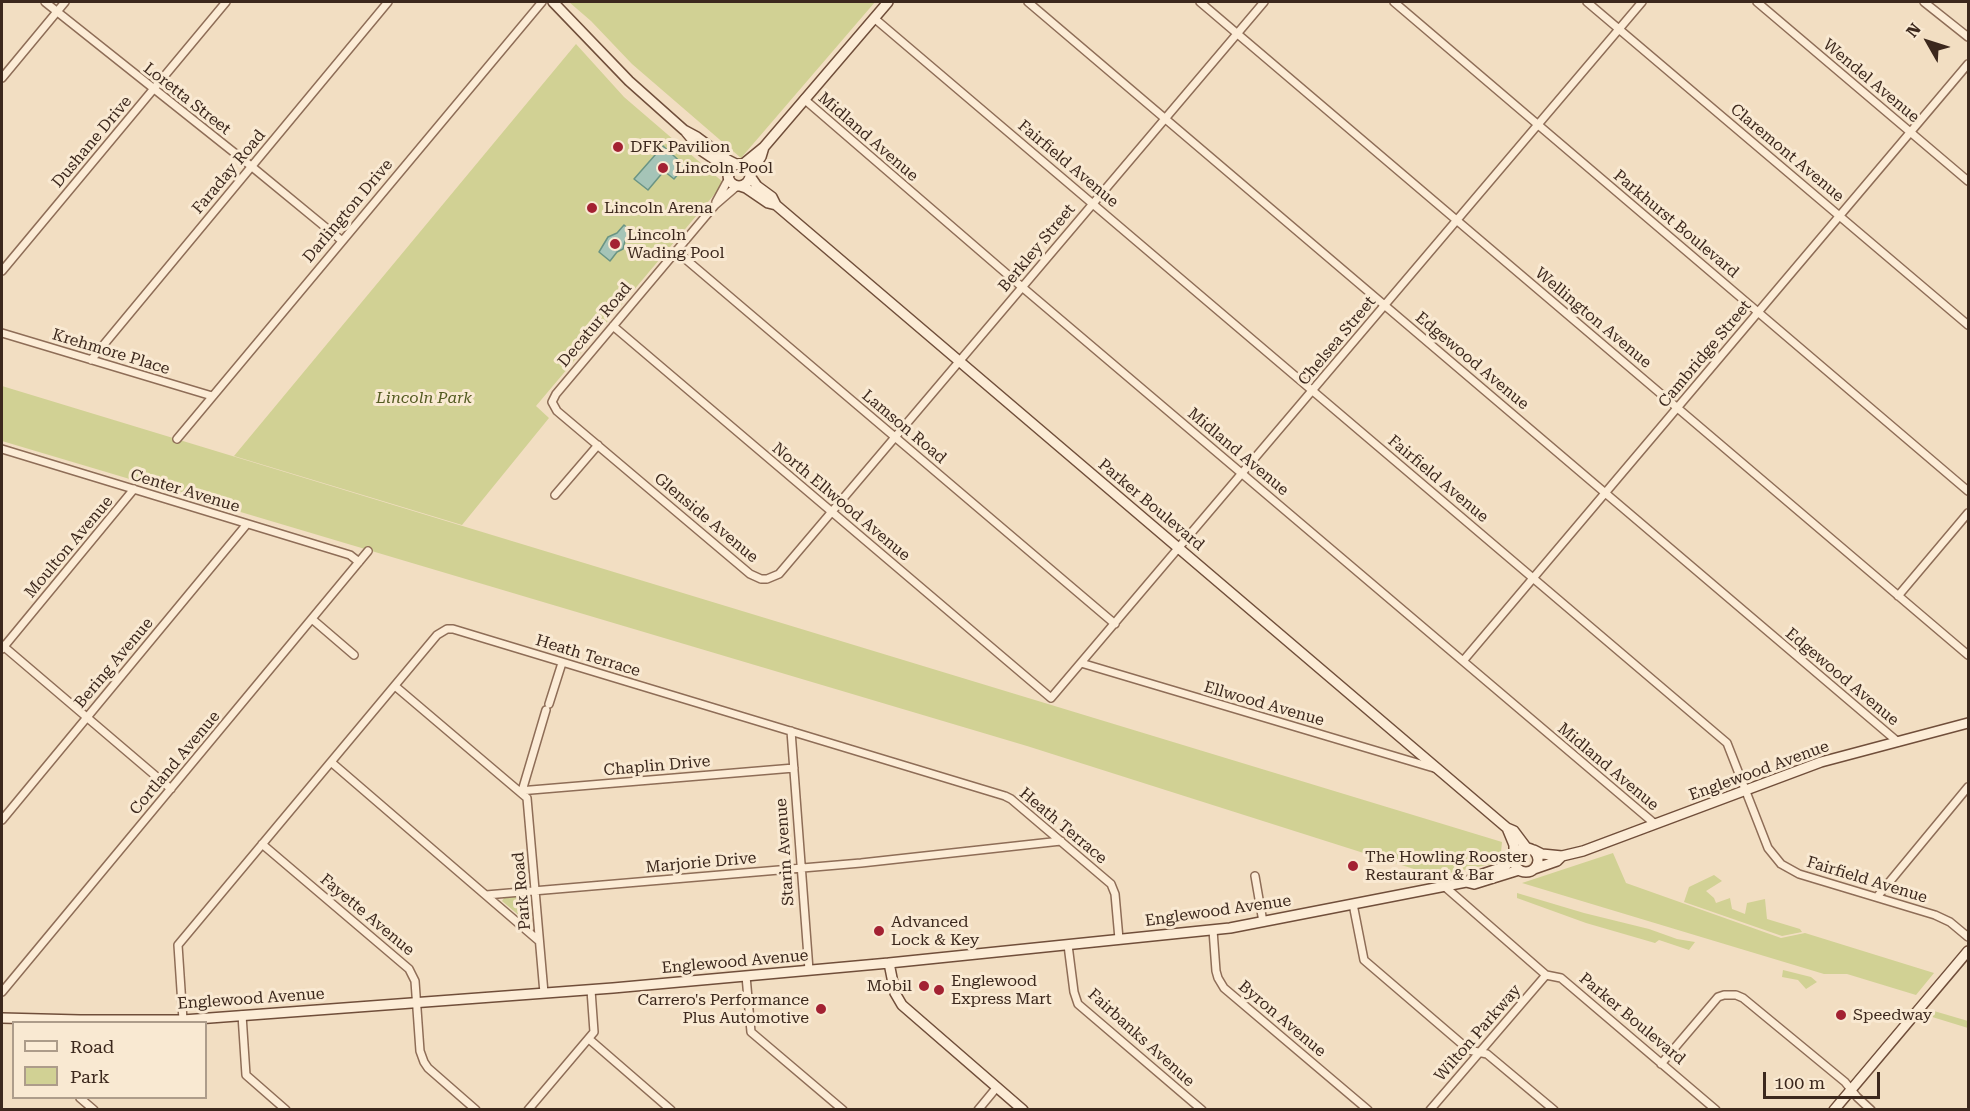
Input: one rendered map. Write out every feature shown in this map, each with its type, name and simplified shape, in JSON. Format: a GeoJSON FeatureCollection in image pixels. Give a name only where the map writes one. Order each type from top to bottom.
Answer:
{"type":"FeatureCollection","features":[{"type":"Feature","properties":{"kind":"street","name":"Loretta Street"},"geometry":{"type":"LineString","coordinates":[[45,2],[341,240]]}},
{"type":"Feature","properties":{"kind":"street"},"geometry":{"type":"LineString","coordinates":[[2,78],[65,2]]}},
{"type":"Feature","properties":{"kind":"street","name":"Dushane Drive"},"geometry":{"type":"LineString","coordinates":[[2,271],[226,2]]}},
{"type":"Feature","properties":{"kind":"street","name":"Faraday Road"},"geometry":{"type":"LineString","coordinates":[[91,360],[388,2]]}},
{"type":"Feature","properties":{"kind":"street","name":"Darlington Drive"},"geometry":{"type":"LineString","coordinates":[[177,439],[542,2]]}},
{"type":"Feature","properties":{"kind":"street","name":"Parker Boulevard"},"geometry":{"type":"LineString","coordinates":[[553,2],[629,81],[684,130],[702,151],[723,165],[732,183],[776,205],[1507,828],[1514,831],[1530,849]]}},
{"type":"Feature","properties":{"kind":"street"},"geometry":{"type":"LineString","coordinates":[[729,176],[731,169],[764,147],[888,2]]}},
{"type":"Feature","properties":{"kind":"street","name":"Edgewood Avenue"},"geometry":{"type":"LineString","coordinates":[[1028,2],[1898,742]]}},
{"type":"Feature","properties":{"kind":"street","name":"Wellington Avenue"},"geometry":{"type":"LineString","coordinates":[[1200,2],[1968,655]]}},
{"type":"Feature","properties":{"kind":"street","name":"Berkley Street"},"geometry":{"type":"LineString","coordinates":[[832,512],[1264,2]]}},
{"type":"Feature","properties":{"kind":"street","name":"Parkhurst Boulevard"},"geometry":{"type":"LineString","coordinates":[[1394,2],[1968,491]]}},
{"type":"Feature","properties":{"kind":"street","name":"Claremont Avenue"},"geometry":{"type":"LineString","coordinates":[[1587,2],[1968,325]]}},
{"type":"Feature","properties":{"kind":"street","name":"Chelsea Street"},"geometry":{"type":"LineString","coordinates":[[1051,698],[1642,2]]}},
{"type":"Feature","properties":{"kind":"street","name":"Wendel Avenue"},"geometry":{"type":"LineString","coordinates":[[1757,2],[1968,181]]}},
{"type":"Feature","properties":{"kind":"street"},"geometry":{"type":"LineString","coordinates":[[1924,2],[1968,37]]}},
{"type":"Feature","properties":{"kind":"street","name":"Fairfield Avenue"},"geometry":{"type":"LineString","coordinates":[[874,18],[1727,743],[1768,848],[1781,864],[1799,874],[1943,918],[1968,937]]}},
{"type":"Feature","properties":{"kind":"street","name":"Cambridge Street"},"geometry":{"type":"LineString","coordinates":[[1462,661],[1968,64]]}},
{"type":"Feature","properties":{"kind":"street","name":"Midland Avenue"},"geometry":{"type":"LineString","coordinates":[[804,99],[1655,824]]}},
{"type":"Feature","properties":{"kind":"street","name":"Parker Boulevard"},"geometry":{"type":"LineString","coordinates":[[684,130],[728,160],[747,168],[757,186],[772,197],[776,205]]}},
{"type":"Feature","properties":{"kind":"street"},"geometry":{"type":"LineString","coordinates":[[739,186],[748,182],[764,147]]}},
{"type":"Feature","properties":{"kind":"street","name":"Decatur Road"},"geometry":{"type":"LineString","coordinates":[[715,205],[729,176]]}},
{"type":"Feature","properties":{"kind":"street","name":"Decatur Road"},"geometry":{"type":"LineString","coordinates":[[557,411],[552,402],[554,397],[715,205],[739,186]]}},
{"type":"Feature","properties":{"kind":"street","name":"Lamson Road"},"geometry":{"type":"LineString","coordinates":[[676,251],[1115,624]]}},
{"type":"Feature","properties":{"kind":"street","name":"North Ellwood Avenue"},"geometry":{"type":"LineString","coordinates":[[613,326],[1051,698]]}},
{"type":"Feature","properties":{"kind":"street","name":"Krehmore Place"},"geometry":{"type":"LineString","coordinates":[[2,333],[212,396]]}},
{"type":"Feature","properties":{"kind":"street","name":"Glenside Avenue"},"geometry":{"type":"LineString","coordinates":[[557,411],[756,578],[767,579],[779,574],[832,512]]}},
{"type":"Feature","properties":{"kind":"street"},"geometry":{"type":"LineString","coordinates":[[555,495],[598,445]]}},
{"type":"Feature","properties":{"kind":"street"},"geometry":{"type":"LineString","coordinates":[[2,459],[5,450]]}},
{"type":"Feature","properties":{"kind":"street","name":"Center Avenue"},"geometry":{"type":"LineString","coordinates":[[5,450],[350,555],[359,562]]}},
{"type":"Feature","properties":{"kind":"street","name":"Moulton Avenue"},"geometry":{"type":"LineString","coordinates":[[2,647],[134,489]]}},
{"type":"Feature","properties":{"kind":"street"},"geometry":{"type":"LineString","coordinates":[[1898,596],[1968,513]]}},
{"type":"Feature","properties":{"kind":"street","name":"Bering Avenue"},"geometry":{"type":"LineString","coordinates":[[2,820],[247,524]]}},
{"type":"Feature","properties":{"kind":"street","name":"Cortland Avenue"},"geometry":{"type":"LineString","coordinates":[[2,992],[368,550]]}},
{"type":"Feature","properties":{"kind":"street"},"geometry":{"type":"LineString","coordinates":[[312,619],[354,655]]}},
{"type":"Feature","properties":{"kind":"street","name":"Heath Terrace"},"geometry":{"type":"LineString","coordinates":[[183,1020],[178,945],[437,635],[447,629],[1005,796],[1108,880],[1114,889],[1119,939]]}},
{"type":"Feature","properties":{"kind":"street"},"geometry":{"type":"LineString","coordinates":[[2,647],[171,789]]}},
{"type":"Feature","properties":{"kind":"street"},"geometry":{"type":"LineString","coordinates":[[395,686],[521,791],[562,663]]}},
{"type":"Feature","properties":{"kind":"street","name":"Ellwood Avenue"},"geometry":{"type":"LineString","coordinates":[[1082,663],[1439,770]]}},
{"type":"Feature","properties":{"kind":"street","name":"Englewood Avenue"},"geometry":{"type":"LineString","coordinates":[[2,1018],[29,1021],[183,1020],[417,1003],[889,963],[1212,930],[1467,882],[1474,877],[1503,867],[1514,858],[1519,849],[1562,856],[1583,851],[1821,762],[1968,723]]}},
{"type":"Feature","properties":{"kind":"street","name":"Starin Avenue"},"geometry":{"type":"LineString","coordinates":[[791,731],[809,970]]}},
{"type":"Feature","properties":{"kind":"street"},"geometry":{"type":"LineString","coordinates":[[331,762],[539,940]]}},
{"type":"Feature","properties":{"kind":"street","name":"Chaplin Drive"},"geometry":{"type":"LineString","coordinates":[[521,791],[794,768]]}},
{"type":"Feature","properties":{"kind":"street"},"geometry":{"type":"LineString","coordinates":[[1877,897],[1968,787]]}},
{"type":"Feature","properties":{"kind":"street","name":"Park Road"},"geometry":{"type":"LineString","coordinates":[[521,791],[528,798],[544,993]]}},
{"type":"Feature","properties":{"kind":"street"},"geometry":{"type":"LineString","coordinates":[[1507,828],[1514,844],[1514,858],[1519,870]]}},
{"type":"Feature","properties":{"kind":"street","name":"Marjorie Drive"},"geometry":{"type":"LineString","coordinates":[[486,895],[861,863],[1061,841]]}},
{"type":"Feature","properties":{"kind":"street","name":"Fayette Avenue"},"geometry":{"type":"LineString","coordinates":[[262,844],[409,969],[415,981],[420,1051],[423,1062],[476,1110]]}},
{"type":"Feature","properties":{"kind":"street"},"geometry":{"type":"LineString","coordinates":[[1530,849],[1538,861],[1534,868]]}},
{"type":"Feature","properties":{"kind":"street","name":"Englewood Avenue"},"geometry":{"type":"LineString","coordinates":[[1467,882],[1479,883],[1519,870],[1527,872],[1557,861],[1562,856]]}},
{"type":"Feature","properties":{"kind":"street"},"geometry":{"type":"LineString","coordinates":[[1255,876],[1263,922]]}},
{"type":"Feature","properties":{"kind":"street","name":"Parker Boulevard"},"geometry":{"type":"LineString","coordinates":[[1444,886],[1546,975],[1561,978],[1716,1110]]}},
{"type":"Feature","properties":{"kind":"street"},"geometry":{"type":"LineString","coordinates":[[1353,904],[1364,960],[1469,1050],[1487,1054],[1554,1110]]}},
{"type":"Feature","properties":{"kind":"street","name":"Byron Avenue"},"geometry":{"type":"LineString","coordinates":[[1212,930],[1216,971],[1224,988],[1368,1110]]}},
{"type":"Feature","properties":{"kind":"street","name":"Fairbanks Avenue"},"geometry":{"type":"LineString","coordinates":[[1068,945],[1074,992],[1078,1004],[1202,1110]]}},
{"type":"Feature","properties":{"kind":"street"},"geometry":{"type":"LineString","coordinates":[[1834,1110],[1968,951]]}},
{"type":"Feature","properties":{"kind":"street"},"geometry":{"type":"LineString","coordinates":[[889,963],[895,993],[902,1005],[1023,1110]]}},
{"type":"Feature","properties":{"kind":"street","name":"Wilton Parkway"},"geometry":{"type":"LineString","coordinates":[[1430,1110],[1546,975]]}},
{"type":"Feature","properties":{"kind":"street"},"geometry":{"type":"LineString","coordinates":[[746,976],[751,1032],[843,1110]]}},
{"type":"Feature","properties":{"kind":"street"},"geometry":{"type":"LineString","coordinates":[[528,1110],[594,1032],[591,990]]}},
{"type":"Feature","properties":{"kind":"street"},"geometry":{"type":"LineString","coordinates":[[1661,1064],[1718,997],[1731,994],[1743,998],[1845,1082],[1871,1110]]}},
{"type":"Feature","properties":{"kind":"street"},"geometry":{"type":"LineString","coordinates":[[242,1015],[246,1075],[286,1110]]}},
{"type":"Feature","properties":{"kind":"street"},"geometry":{"type":"LineString","coordinates":[[589,1039],[671,1110]]}},
{"type":"Feature","properties":{"kind":"street"},"geometry":{"type":"LineString","coordinates":[[978,1110],[997,1087]]}},
{"type":"Feature","properties":{"kind":"street"},"geometry":{"type":"LineString","coordinates":[[81,1099],[94,1110]]}},
{"type":"Feature","properties":{"kind":"green space"},"geometry":{"type":"Polygon","coordinates":[[[569,2],[875,2],[741,158],[632,64],[591,21],[569,2]]]}},
{"type":"Feature","properties":{"kind":"green space","name":"Lincoln Park"},"geometry":{"type":"Polygon","coordinates":[[[576,44],[624,97],[724,183],[536,406],[549,418],[462,525],[234,456],[576,44]]]}},
{"type":"Feature","properties":{"kind":"green space"},"geometry":{"type":"Polygon","coordinates":[[[2,386],[1502,842],[1500,862],[1436,876],[1027,746],[2,441],[2,386]]]}},
{"type":"Feature","properties":{"kind":"green space"},"geometry":{"type":"Polygon","coordinates":[[[1613,853],[1626,883],[1781,938],[1805,933],[1934,973],[1916,995],[1847,974],[1824,974],[1522,883],[1613,853]]]}},
{"type":"Feature","properties":{"kind":"green space"},"geometry":{"type":"Polygon","coordinates":[[[1714,875],[1722,881],[1706,891],[1716,903],[1730,898],[1732,909],[1745,914],[1747,903],[1765,899],[1767,919],[1800,929],[1802,932],[1782,936],[1684,902],[1689,887],[1714,875]]]}},
{"type":"Feature","properties":{"kind":"green space"},"geometry":{"type":"Polygon","coordinates":[[[1517,893],[1649,929],[1677,939],[1695,942],[1689,950],[1659,940],[1655,943],[1586,923],[1517,898],[1517,893]]]}},
{"type":"Feature","properties":{"kind":"green space"},"geometry":{"type":"Polygon","coordinates":[[[526,896],[528,923],[502,901],[504,898],[526,896]]]}},
{"type":"Feature","properties":{"kind":"green space"},"geometry":{"type":"Polygon","coordinates":[[[1783,970],[1811,977],[1817,982],[1806,989],[1798,980],[1782,977],[1783,970]]]}},
{"type":"Feature","properties":{"kind":"green space"},"geometry":{"type":"Polygon","coordinates":[[[1934,1011],[1968,1021],[1968,1028],[1929,1016],[1934,1011]]]}},
{"type":"Feature","properties":{"kind":"shaded area","name":"Lincoln Pool"},"geometry":{"type":"Polygon","coordinates":[[[663,146],[685,166],[674,179],[664,171],[648,190],[634,179],[663,146]]]}},
{"type":"Feature","properties":{"kind":"shaded area","name":"Lincoln Wading Pool"},"geometry":{"type":"Polygon","coordinates":[[[624,225],[632,232],[625,241],[623,249],[617,252],[610,261],[599,252],[608,237],[617,233],[624,225]]]}},
{"type":"Feature","properties":{"kind":"place","name":"DFK Pavilion"},"geometry":{"type":"Point","coordinates":[618,147]}},
{"type":"Feature","properties":{"kind":"place","name":"Lincoln Pool"},"geometry":{"type":"Point","coordinates":[663,168]}},
{"type":"Feature","properties":{"kind":"place","name":"Lincoln Arena"},"geometry":{"type":"Point","coordinates":[592,208]}},
{"type":"Feature","properties":{"kind":"place","name":"Lincoln Wading Pool"},"geometry":{"type":"Point","coordinates":[615,244]}},
{"type":"Feature","properties":{"kind":"place","name":"The Howling Rooster Restaurant & Bar"},"geometry":{"type":"Point","coordinates":[1353,866]}},
{"type":"Feature","properties":{"kind":"place","name":"Advanced Lock & Key"},"geometry":{"type":"Point","coordinates":[879,931]}},
{"type":"Feature","properties":{"kind":"place","name":"Mobil"},"geometry":{"type":"Point","coordinates":[924,986]}},
{"type":"Feature","properties":{"kind":"place","name":"Englewood Express Mart"},"geometry":{"type":"Point","coordinates":[939,990]}},
{"type":"Feature","properties":{"kind":"place","name":"Carrero's Performance Plus Automotive"},"geometry":{"type":"Point","coordinates":[821,1009]}},
{"type":"Feature","properties":{"kind":"place","name":"Speedway"},"geometry":{"type":"Point","coordinates":[1841,1015]}}]}
